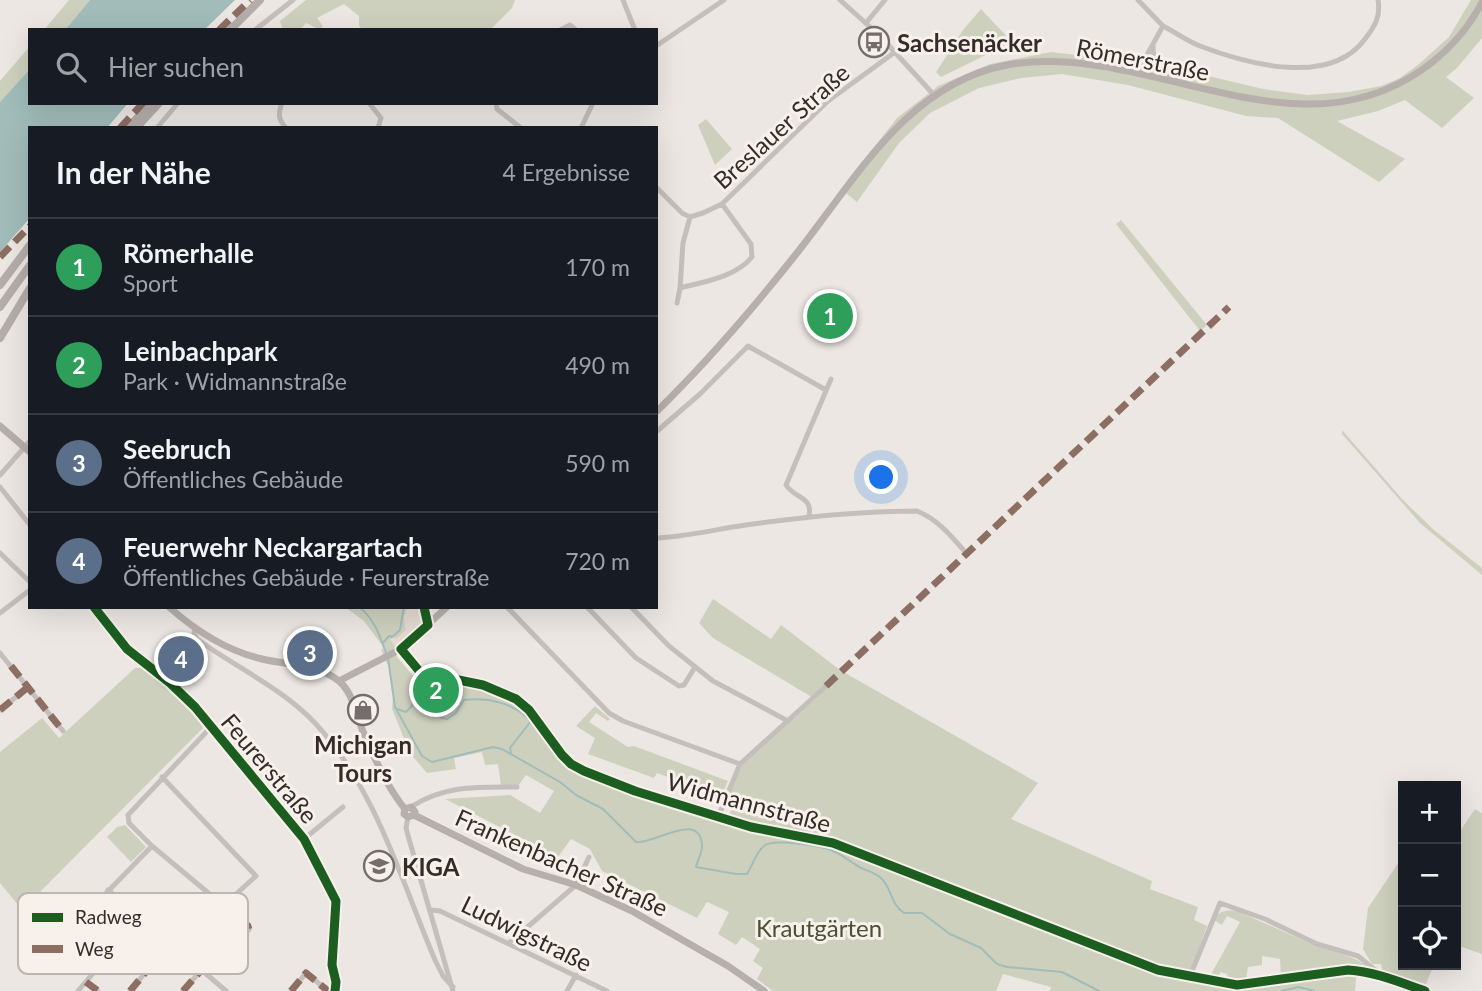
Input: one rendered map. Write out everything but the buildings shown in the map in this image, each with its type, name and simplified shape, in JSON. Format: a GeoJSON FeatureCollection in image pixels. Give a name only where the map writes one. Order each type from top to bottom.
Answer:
{"type":"FeatureCollection","features":[{"type":"Feature","properties":{"kind":"main road"},"geometry":{"type":"LineString","coordinates":[[232,28],[260,0]]}},
{"type":"Feature","properties":{"kind":"main road","name":"Römerstraße"},"geometry":{"type":"LineString","coordinates":[[658,410],[689,380],[760,299],[889,135],[934,95],[972,75],[1023,63],[1068,63],[1136,73],[1229,96],[1317,105],[1374,94],[1413,76],[1436,60],[1466,27],[1482,2]]}},
{"type":"Feature","properties":{"kind":"main road"},"geometry":{"type":"LineString","coordinates":[[130,126],[149,105]]}},
{"type":"Feature","properties":{"kind":"main road"},"geometry":{"type":"LineString","coordinates":[[138,126],[157,105]]}},
{"type":"Feature","properties":{"kind":"main road"},"geometry":{"type":"LineString","coordinates":[[0,285],[28,248]]}},
{"type":"Feature","properties":{"kind":"main road"},"geometry":{"type":"LineString","coordinates":[[0,307],[28,268]]}},
{"type":"Feature","properties":{"kind":"main road"},"geometry":{"type":"LineString","coordinates":[[0,338],[28,292]]}},
{"type":"Feature","properties":{"kind":"main road"},"geometry":{"type":"LineString","coordinates":[[0,426],[28,447]]}},
{"type":"Feature","properties":{"kind":"main road"},"geometry":{"type":"LineString","coordinates":[[171,609],[195,628],[241,653],[323,671],[339,681],[348,692],[388,783],[410,812]]}},
{"type":"Feature","properties":{"kind":"main road"},"geometry":{"type":"LineString","coordinates":[[339,681],[401,649],[445,609]]}},
{"type":"Feature","properties":{"kind":"main road","name":"Frankenbacher Straße"},"geometry":{"type":"LineString","coordinates":[[410,812],[523,869],[576,885],[632,911],[686,940],[764,991]]}},
{"type":"Feature","properties":{"kind":"street"},"geometry":{"type":"LineString","coordinates":[[258,28],[293,0]]}},
{"type":"Feature","properties":{"kind":"street"},"geometry":{"type":"LineString","coordinates":[[623,0],[634,28]]}},
{"type":"Feature","properties":{"kind":"street"},"geometry":{"type":"LineString","coordinates":[[658,45],[724,0]]}},
{"type":"Feature","properties":{"kind":"street"},"geometry":{"type":"LineString","coordinates":[[840,0],[895,52],[934,95]]}},
{"type":"Feature","properties":{"kind":"street"},"geometry":{"type":"LineString","coordinates":[[866,23],[885,0]]}},
{"type":"Feature","properties":{"kind":"street"},"geometry":{"type":"LineString","coordinates":[[1138,0],[1163,26],[1198,45],[1236,58],[1289,67],[1319,66],[1342,60],[1363,43],[1379,16],[1378,0]]}},
{"type":"Feature","properties":{"kind":"street"},"geometry":{"type":"LineString","coordinates":[[1136,73],[1163,26]]}},
{"type":"Feature","properties":{"kind":"street"},"geometry":{"type":"LineString","coordinates":[[1153,40],[1153,55],[1158,67],[1189,85]]}},
{"type":"Feature","properties":{"kind":"street","name":"Breslauer Straße"},"geometry":{"type":"LineString","coordinates":[[690,217],[722,204],[828,101],[895,52]]}},
{"type":"Feature","properties":{"kind":"street"},"geometry":{"type":"LineString","coordinates":[[159,126],[176,105]]}},
{"type":"Feature","properties":{"kind":"street"},"geometry":{"type":"LineString","coordinates":[[281,105],[278,112],[284,126]]}},
{"type":"Feature","properties":{"kind":"street"},"geometry":{"type":"LineString","coordinates":[[371,105],[381,118],[379,126]]}},
{"type":"Feature","properties":{"kind":"street"},"geometry":{"type":"LineString","coordinates":[[496,105],[497,109],[518,126]]}},
{"type":"Feature","properties":{"kind":"street"},"geometry":{"type":"LineString","coordinates":[[581,126],[592,105]]}},
{"type":"Feature","properties":{"kind":"street"},"geometry":{"type":"LineString","coordinates":[[658,189],[682,214],[690,217],[683,243],[677,303]]}},
{"type":"Feature","properties":{"kind":"street"},"geometry":{"type":"LineString","coordinates":[[680,288],[736,271],[752,257],[751,244],[722,204]]}},
{"type":"Feature","properties":{"kind":"street"},"geometry":{"type":"LineString","coordinates":[[658,430],[700,394],[748,346],[826,390]]}},
{"type":"Feature","properties":{"kind":"street"},"geometry":{"type":"LineString","coordinates":[[809,516],[811,507],[807,500],[789,490],[786,485],[831,379]]}},
{"type":"Feature","properties":{"kind":"street"},"geometry":{"type":"LineString","coordinates":[[0,475],[28,447]]}},
{"type":"Feature","properties":{"kind":"street"},"geometry":{"type":"LineString","coordinates":[[0,487],[28,522]]}},
{"type":"Feature","properties":{"kind":"street"},"geometry":{"type":"LineString","coordinates":[[658,538],[683,537],[742,525],[809,516],[917,511],[943,526],[967,554]]}},
{"type":"Feature","properties":{"kind":"street"},"geometry":{"type":"LineString","coordinates":[[0,553],[28,580]]}},
{"type":"Feature","properties":{"kind":"street"},"geometry":{"type":"LineString","coordinates":[[0,613],[28,592]]}},
{"type":"Feature","properties":{"kind":"street","name":"Feurerstraße"},"geometry":{"type":"LineString","coordinates":[[96,609],[127,649],[195,707],[304,839],[336,901],[332,965],[335,991]]}},
{"type":"Feature","properties":{"kind":"street"},"geometry":{"type":"LineString","coordinates":[[509,609],[609,713],[740,764]]}},
{"type":"Feature","properties":{"kind":"street"},"geometry":{"type":"LineString","coordinates":[[591,609],[636,658],[679,686],[684,685],[695,667]]}},
{"type":"Feature","properties":{"kind":"street"},"geometry":{"type":"LineString","coordinates":[[633,609],[669,646],[713,681],[788,721]]}},
{"type":"Feature","properties":{"kind":"street"},"geometry":{"type":"LineString","coordinates":[[195,628],[197,639],[287,700],[327,738],[369,802],[435,960],[453,989]]}},
{"type":"Feature","properties":{"kind":"street","name":"Widmannstraße"},"geometry":{"type":"LineString","coordinates":[[401,649],[419,673],[482,685],[516,699],[530,710],[562,755],[578,768],[635,791],[719,817],[786,835],[833,843],[1158,970],[1237,985],[1348,970],[1380,974]]}},
{"type":"Feature","properties":{"kind":"street"},"geometry":{"type":"LineString","coordinates":[[0,653],[63,731]]}},
{"type":"Feature","properties":{"kind":"street"},"geometry":{"type":"LineString","coordinates":[[719,817],[740,764],[826,686]]}},
{"type":"Feature","properties":{"kind":"street"},"geometry":{"type":"LineString","coordinates":[[0,710],[28,687]]}},
{"type":"Feature","properties":{"kind":"street"},"geometry":{"type":"LineString","coordinates":[[209,893],[152,846],[129,823],[128,815],[211,727]]}},
{"type":"Feature","properties":{"kind":"street"},"geometry":{"type":"LineString","coordinates":[[162,777],[256,876],[237,893]]}},
{"type":"Feature","properties":{"kind":"street"},"geometry":{"type":"LineString","coordinates":[[453,989],[406,828],[410,812],[432,795],[451,789],[517,787]]}},
{"type":"Feature","properties":{"kind":"street"},"geometry":{"type":"LineString","coordinates":[[304,839],[343,807]]}},
{"type":"Feature","properties":{"kind":"street"},"geometry":{"type":"LineString","coordinates":[[110,893],[108,891],[152,846]]}},
{"type":"Feature","properties":{"kind":"street"},"geometry":{"type":"LineString","coordinates":[[509,943],[576,885],[589,857]]}},
{"type":"Feature","properties":{"kind":"street"},"geometry":{"type":"LineString","coordinates":[[1190,976],[1220,903],[1256,915],[1317,944],[1358,956],[1380,974],[1425,991]]}},
{"type":"Feature","properties":{"kind":"street","name":"Ludwigstraße"},"geometry":{"type":"LineString","coordinates":[[430,910],[440,911],[607,991]]}},
{"type":"Feature","properties":{"kind":"street"},"geometry":{"type":"LineString","coordinates":[[291,991],[306,973],[328,991]]}},
{"type":"Feature","properties":{"kind":"street"},"geometry":{"type":"LineString","coordinates":[[78,991],[93,974]]}},
{"type":"Feature","properties":{"kind":"street"},"geometry":{"type":"LineString","coordinates":[[130,991],[144,974]]}},
{"type":"Feature","properties":{"kind":"street"},"geometry":{"type":"LineString","coordinates":[[183,991],[197,974]]}},
{"type":"Feature","properties":{"kind":"street"},"geometry":{"type":"LineString","coordinates":[[207,974],[226,991]]}},
{"type":"Feature","properties":{"kind":"street"},"geometry":{"type":"LineString","coordinates":[[567,991],[576,975]]}},
{"type":"Feature","properties":{"kind":"street"},"geometry":{"type":"LineString","coordinates":[[86,982],[97,991]]}},
{"type":"Feature","properties":{"kind":"green space"},"geometry":{"type":"Polygon","coordinates":[[[69,0],[90,0],[67,28],[46,28],[69,0]]]}},
{"type":"Feature","properties":{"kind":"green space"},"geometry":{"type":"Polygon","coordinates":[[[306,0],[515,0],[512,8],[492,28],[361,28],[359,16],[344,4],[317,18],[323,26],[322,28],[306,23],[302,28],[282,28],[280,21],[306,0]]]}},
{"type":"Feature","properties":{"kind":"green space"},"geometry":{"type":"Polygon","coordinates":[[[1471,0],[1482,0],[1482,38],[1446,77],[1474,98],[1442,128],[1405,100],[1378,111],[1337,121],[1405,159],[1379,182],[1278,118],[1246,116],[1128,85],[1062,74],[1021,78],[979,88],[930,113],[899,143],[857,202],[841,189],[897,118],[938,86],[990,64],[1051,52],[1166,66],[1263,89],[1307,95],[1349,92],[1381,86],[1400,78],[1419,64],[1449,37],[1471,0]]]}},
{"type":"Feature","properties":{"kind":"green space"},"geometry":{"type":"Polygon","coordinates":[[[981,9],[1012,42],[941,77],[936,72],[963,30],[981,9]]]}},
{"type":"Feature","properties":{"kind":"green space"},"geometry":{"type":"Polygon","coordinates":[[[28,48],[28,71],[0,102],[0,81],[28,48]]]}},
{"type":"Feature","properties":{"kind":"green space"},"geometry":{"type":"Polygon","coordinates":[[[706,119],[732,149],[715,165],[698,125],[706,119]]]}},
{"type":"Feature","properties":{"kind":"green space"},"geometry":{"type":"Polygon","coordinates":[[[1121,220],[1207,325],[1200,331],[1116,224],[1121,220]]]}},
{"type":"Feature","properties":{"kind":"green space"},"geometry":{"type":"Polygon","coordinates":[[[1342,430],[1403,500],[1434,530],[1482,568],[1482,575],[1420,523],[1342,434],[1342,430]]]}},
{"type":"Feature","properties":{"kind":"green space","name":"Krautgärten"},"geometry":{"type":"Polygon","coordinates":[[[713,599],[771,639],[781,625],[840,670],[1038,783],[1011,819],[1152,881],[1150,889],[1198,907],[1194,920],[1207,926],[1190,973],[1237,983],[1281,978],[1280,959],[1262,956],[1262,965],[1248,967],[1246,979],[1228,978],[1227,974],[1220,972],[1219,977],[1210,976],[1240,922],[1227,916],[1222,925],[1214,920],[1221,912],[1230,911],[1237,911],[1314,945],[1350,957],[1370,969],[1357,968],[1355,991],[1050,991],[1051,987],[1003,974],[996,991],[773,991],[757,979],[763,968],[753,961],[760,949],[742,937],[736,945],[718,934],[729,912],[707,902],[697,918],[602,871],[590,849],[571,839],[558,857],[445,799],[510,795],[540,813],[554,791],[526,775],[518,786],[501,785],[498,764],[485,765],[482,752],[454,758],[456,769],[427,773],[410,753],[392,709],[389,668],[381,650],[384,648],[364,621],[348,609],[407,609],[404,617],[406,630],[396,639],[395,647],[428,617],[427,609],[429,618],[392,651],[415,678],[462,685],[507,700],[521,708],[532,719],[561,756],[583,776],[718,820],[721,816],[728,818],[733,805],[725,802],[741,765],[815,699],[713,638],[699,623],[713,599]]]}},
{"type":"Feature","properties":{"kind":"green space"},"geometry":{"type":"Polygon","coordinates":[[[135,668],[142,668],[177,695],[194,712],[203,728],[39,893],[18,893],[18,905],[0,883],[0,752],[42,718],[59,738],[135,668]]]}},
{"type":"Feature","properties":{"kind":"green space"},"geometry":{"type":"Polygon","coordinates":[[[595,706],[610,719],[608,721],[596,713],[589,722],[628,747],[634,746],[728,781],[721,797],[657,773],[654,778],[588,754],[595,738],[576,726],[595,706]]]}},
{"type":"Feature","properties":{"kind":"green space"},"geometry":{"type":"Polygon","coordinates":[[[1475,809],[1482,813],[1482,954],[1461,947],[1461,830],[1475,809]]]}},
{"type":"Feature","properties":{"kind":"green space"},"geometry":{"type":"Polygon","coordinates":[[[125,825],[146,847],[131,862],[107,837],[117,827],[125,825]]]}},
{"type":"Feature","properties":{"kind":"green space"},"geometry":{"type":"Polygon","coordinates":[[[1398,863],[1398,970],[1432,970],[1424,988],[1383,972],[1381,964],[1372,964],[1363,949],[1368,908],[1398,863]]]}},
{"type":"Feature","properties":{"kind":"shaded area"},"geometry":{"type":"Polygon","coordinates":[[[407,609],[426,609],[428,617],[395,647],[390,639],[396,639],[406,630],[404,617],[407,609]]]}},
{"type":"Feature","properties":{"kind":"water"},"geometry":{"type":"Polygon","coordinates":[[[90,0],[235,0],[206,28],[67,28],[90,0]]]}},
{"type":"Feature","properties":{"kind":"water"},"geometry":{"type":"Polygon","coordinates":[[[28,71],[28,105],[126,105],[109,126],[28,126],[28,220],[0,252],[0,102],[28,71]]]}},
{"type":"Feature","properties":{"kind":"waterway"},"geometry":{"type":"LineString","coordinates":[[362,609],[373,622],[386,653]]}},
{"type":"Feature","properties":{"kind":"waterway"},"geometry":{"type":"LineString","coordinates":[[383,643],[400,630],[404,609]]}},
{"type":"Feature","properties":{"kind":"waterway"},"geometry":{"type":"LineString","coordinates":[[388,658],[395,707],[422,756],[432,762],[493,747],[502,749],[603,809],[636,842],[644,842],[675,831],[694,830],[700,835],[702,846],[696,867],[747,874],[759,852],[769,844],[798,844],[827,849],[881,878],[896,905],[904,913],[922,913],[950,934],[981,948],[997,964],[1062,972],[1099,991]]}},
{"type":"Feature","properties":{"kind":"waterway"},"geometry":{"type":"LineString","coordinates":[[397,709],[406,712],[419,698],[435,693],[441,718],[447,719],[456,713],[464,700],[482,699],[509,706],[531,721],[510,748],[511,753]]}},
{"type":"Feature","properties":{"kind":"waterway"},"geometry":{"type":"LineString","coordinates":[[1281,991],[1299,987],[1314,991]]}},
{"type":"Feature","properties":{"kind":"marked path"},"geometry":{"type":"LineString","coordinates":[[221,28],[250,0]]}},
{"type":"Feature","properties":{"kind":"marked path"},"geometry":{"type":"LineString","coordinates":[[122,126],[141,105]]}},
{"type":"Feature","properties":{"kind":"marked path"},"geometry":{"type":"LineString","coordinates":[[0,257],[28,228]]}},
{"type":"Feature","properties":{"kind":"marked path"},"geometry":{"type":"LineString","coordinates":[[826,686],[1229,307]]}},
{"type":"Feature","properties":{"kind":"marked path"},"geometry":{"type":"LineString","coordinates":[[11,666],[63,731]]}},
{"type":"Feature","properties":{"kind":"marked path"},"geometry":{"type":"LineString","coordinates":[[0,710],[28,687]]}},
{"type":"Feature","properties":{"kind":"marked path"},"geometry":{"type":"LineString","coordinates":[[248,926],[248,931]]}},
{"type":"Feature","properties":{"kind":"marked path"},"geometry":{"type":"LineString","coordinates":[[291,991],[306,973],[328,991]]}},
{"type":"Feature","properties":{"kind":"marked path"},"geometry":{"type":"LineString","coordinates":[[130,991],[144,974]]}},
{"type":"Feature","properties":{"kind":"marked path"},"geometry":{"type":"LineString","coordinates":[[183,991],[198,974]]}},
{"type":"Feature","properties":{"kind":"marked path"},"geometry":{"type":"LineString","coordinates":[[86,982],[98,991]]}},
{"type":"Feature","properties":{"kind":"cycle path"},"geometry":{"type":"LineString","coordinates":[[96,609],[127,649],[195,707],[304,839],[336,901],[332,965],[335,991]]}},
{"type":"Feature","properties":{"kind":"cycle path"},"geometry":{"type":"LineString","coordinates":[[424,609],[428,625],[401,649],[420,672],[483,685],[516,699],[529,710],[571,764],[635,791],[751,827],[833,843],[1158,970],[1237,985],[1348,970],[1378,975],[1425,991]]}},
{"type":"Feature","properties":{"kind":"place","name":"Sachsenäcker"},"geometry":{"type":"Point","coordinates":[874,42]}},
{"type":"Feature","properties":{"kind":"place","name":"Römerhalle"},"geometry":{"type":"Point","coordinates":[830,316]}},
{"type":"Feature","properties":{"kind":"place","name":"Seebruch"},"geometry":{"type":"Point","coordinates":[310,653]}},
{"type":"Feature","properties":{"kind":"place","name":"Feuerwehr Neckargartach"},"geometry":{"type":"Point","coordinates":[181,659]}},
{"type":"Feature","properties":{"kind":"place","name":"Leinbachpark"},"geometry":{"type":"Point","coordinates":[436,690]}},
{"type":"Feature","properties":{"kind":"place","name":"Michigan Tours"},"geometry":{"type":"Point","coordinates":[363,710]}},
{"type":"Feature","properties":{"kind":"place","name":"KIGA"},"geometry":{"type":"Point","coordinates":[379,866]}}]}
